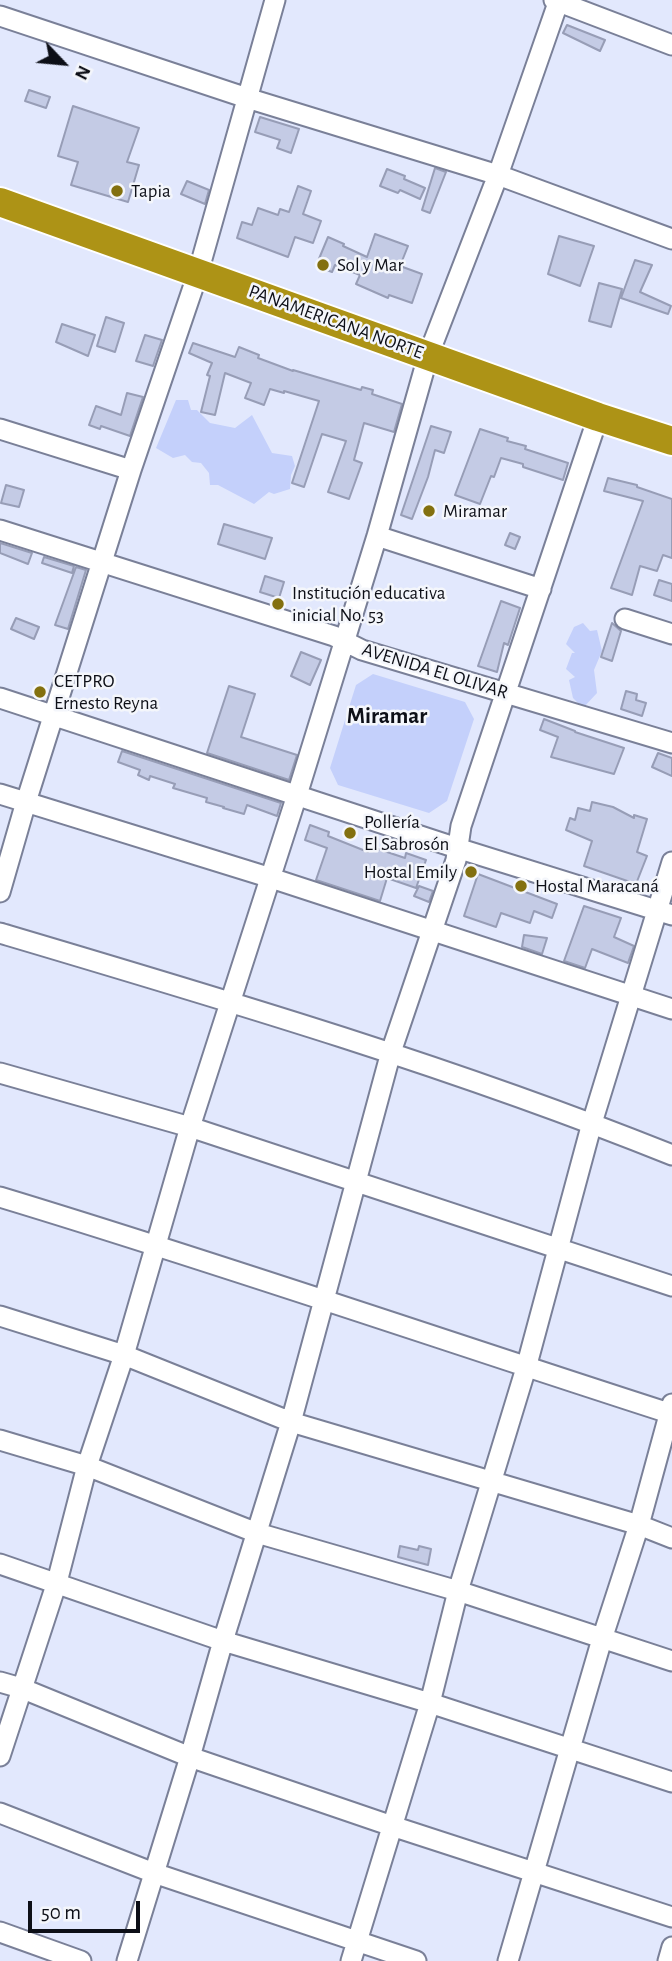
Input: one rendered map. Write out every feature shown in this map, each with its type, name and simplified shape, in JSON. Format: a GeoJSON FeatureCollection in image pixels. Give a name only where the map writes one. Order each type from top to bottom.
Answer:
{"type":"FeatureCollection","features":[{"type":"Feature","properties":{"kind":"highway","name":"PANAMERICANA NORTE"},"geometry":{"type":"LineString","coordinates":[[0,202],[598,417],[672,441]]}},
{"type":"Feature","properties":{"kind":"street"},"geometry":{"type":"LineString","coordinates":[[0,892],[131,470],[198,273],[275,0]]}},
{"type":"Feature","properties":{"kind":"street"},"geometry":{"type":"LineString","coordinates":[[0,1756],[57,1582],[87,1466],[124,1355],[190,1127],[271,878],[377,536],[428,356],[498,175],[557,1],[672,45]]}},
{"type":"Feature","properties":{"kind":"street"},"geometry":{"type":"LineString","coordinates":[[0,16],[247,98],[498,175],[672,239]]}},
{"type":"Feature","properties":{"kind":"street"},"geometry":{"type":"LineString","coordinates":[[127,1961],[291,1422],[391,1052],[456,860],[461,826],[598,417]]}},
{"type":"Feature","properties":{"kind":"street"},"geometry":{"type":"LineString","coordinates":[[0,429],[131,470]]}},
{"type":"Feature","properties":{"kind":"street","name":"AVENIDA EL OLIVAR"},"geometry":{"type":"LineString","coordinates":[[0,530],[334,636],[362,650],[672,743]]}},
{"type":"Feature","properties":{"kind":"street"},"geometry":{"type":"LineString","coordinates":[[377,536],[541,589]]}},
{"type":"Feature","properties":{"kind":"street"},"geometry":{"type":"LineString","coordinates":[[625,619],[672,634]]}},
{"type":"Feature","properties":{"kind":"street"},"geometry":{"type":"LineString","coordinates":[[0,698],[457,848],[665,913]]}},
{"type":"Feature","properties":{"kind":"street"},"geometry":{"type":"LineString","coordinates":[[0,793],[672,1009]]}},
{"type":"Feature","properties":{"kind":"street"},"geometry":{"type":"LineString","coordinates":[[354,1952],[429,1703],[458,1591],[526,1368],[592,1123],[631,996],[665,913],[672,862]]}},
{"type":"Feature","properties":{"kind":"street"},"geometry":{"type":"LineString","coordinates":[[0,933],[391,1052],[592,1123],[672,1155]]}},
{"type":"Feature","properties":{"kind":"street"},"geometry":{"type":"LineString","coordinates":[[0,1073],[190,1127],[672,1286]]}},
{"type":"Feature","properties":{"kind":"street"},"geometry":{"type":"LineString","coordinates":[[0,1197],[156,1244],[526,1368],[671,1411],[508,1961]]}},
{"type":"Feature","properties":{"kind":"street"},"geometry":{"type":"LineString","coordinates":[[0,1316],[124,1355],[291,1422],[639,1525],[672,1538]]}},
{"type":"Feature","properties":{"kind":"street"},"geometry":{"type":"LineString","coordinates":[[0,1440],[87,1466],[257,1533],[458,1591],[672,1661]]}},
{"type":"Feature","properties":{"kind":"street"},"geometry":{"type":"LineString","coordinates":[[0,1564],[223,1642],[429,1703],[672,1782]]}},
{"type":"Feature","properties":{"kind":"street"},"geometry":{"type":"LineString","coordinates":[[0,1682],[21,1688],[190,1757],[672,1917]]}},
{"type":"Feature","properties":{"kind":"street"},"geometry":{"type":"LineString","coordinates":[[0,1813],[354,1952],[416,1961]]}},
{"type":"Feature","properties":{"kind":"street"},"geometry":{"type":"LineString","coordinates":[[0,1932],[81,1961]]}},
{"type":"Feature","properties":{"kind":"street"},"geometry":{"type":"LineString","coordinates":[[668,1961],[672,1947]]}},
{"type":"Feature","properties":{"kind":"shaded area"},"geometry":{"type":"Polygon","coordinates":[[[176,400],[188,400],[191,410],[197,410],[210,423],[235,428],[252,415],[272,453],[292,456],[295,466],[290,489],[274,494],[269,492],[254,504],[218,485],[210,485],[209,473],[201,463],[192,462],[185,455],[173,458],[156,448],[176,400]]]}},
{"type":"Feature","properties":{"kind":"shaded area"},"geometry":{"type":"Polygon","coordinates":[[[583,623],[590,631],[597,630],[602,651],[594,670],[597,693],[583,708],[573,698],[569,680],[575,677],[566,669],[572,653],[575,653],[566,644],[574,627],[583,623]]]}},
{"type":"Feature","properties":{"kind":"shaded area"},"geometry":{"type":"Polygon","coordinates":[[[373,674],[465,702],[474,719],[447,801],[429,813],[338,785],[330,768],[356,685],[373,674]]]}},
{"type":"Feature","properties":{"kind":"building"},"geometry":{"type":"Polygon","coordinates":[[[567,25],[605,40],[600,51],[563,33],[567,25]]]}},
{"type":"Feature","properties":{"kind":"building"},"geometry":{"type":"Polygon","coordinates":[[[29,90],[50,97],[46,108],[25,101],[29,90]]]}},
{"type":"Feature","properties":{"kind":"building"},"geometry":{"type":"Polygon","coordinates":[[[73,106],[139,128],[127,162],[139,165],[128,202],[71,185],[78,162],[58,156],[73,106]]]}},
{"type":"Feature","properties":{"kind":"building"},"geometry":{"type":"Polygon","coordinates":[[[260,117],[299,129],[291,153],[277,148],[280,140],[255,132],[260,117]]]}},
{"type":"Feature","properties":{"kind":"building"},"geometry":{"type":"Polygon","coordinates":[[[435,168],[446,172],[430,213],[422,210],[435,168]]]}},
{"type":"Feature","properties":{"kind":"building"},"geometry":{"type":"Polygon","coordinates":[[[387,169],[425,188],[420,199],[400,190],[398,193],[380,186],[387,169]]]}},
{"type":"Feature","properties":{"kind":"building"},"geometry":{"type":"Polygon","coordinates":[[[187,181],[209,190],[205,204],[181,194],[187,181]]]}},
{"type":"Feature","properties":{"kind":"building"},"geometry":{"type":"Polygon","coordinates":[[[298,186],[311,191],[303,214],[321,221],[313,243],[295,237],[288,257],[237,238],[242,222],[252,225],[258,208],[278,215],[280,209],[289,212],[298,186]]]}},
{"type":"Feature","properties":{"kind":"building"},"geometry":{"type":"Polygon","coordinates":[[[375,234],[408,246],[400,266],[422,274],[412,303],[389,295],[388,298],[356,284],[360,275],[335,265],[332,272],[316,266],[328,237],[367,257],[375,234]]]}},
{"type":"Feature","properties":{"kind":"building"},"geometry":{"type":"Polygon","coordinates":[[[559,236],[594,246],[580,286],[548,274],[559,236]]]}},
{"type":"Feature","properties":{"kind":"building"},"geometry":{"type":"Polygon","coordinates":[[[635,260],[652,265],[640,292],[671,306],[668,314],[621,298],[635,260]]]}},
{"type":"Feature","properties":{"kind":"building"},"geometry":{"type":"Polygon","coordinates":[[[599,283],[622,289],[611,327],[589,321],[599,283]]]}},
{"type":"Feature","properties":{"kind":"building"},"geometry":{"type":"Polygon","coordinates":[[[106,317],[124,323],[115,352],[97,346],[106,317]]]}},
{"type":"Feature","properties":{"kind":"building"},"geometry":{"type":"Polygon","coordinates":[[[62,324],[95,335],[88,356],[56,342],[62,324]]]}},
{"type":"Feature","properties":{"kind":"building"},"geometry":{"type":"Polygon","coordinates":[[[145,335],[162,340],[153,366],[136,361],[145,335]]]}},
{"type":"Feature","properties":{"kind":"building"},"geometry":{"type":"Polygon","coordinates":[[[193,343],[235,357],[239,347],[259,355],[258,358],[293,371],[361,390],[362,387],[373,390],[372,394],[402,404],[394,432],[364,423],[354,460],[362,463],[349,499],[328,492],[346,441],[322,434],[304,487],[292,483],[319,401],[270,389],[264,405],[245,398],[251,383],[225,373],[215,415],[201,412],[210,376],[207,375],[212,363],[189,353],[193,343]]]}},
{"type":"Feature","properties":{"kind":"building"},"geometry":{"type":"Polygon","coordinates":[[[127,393],[143,397],[130,436],[101,426],[100,429],[89,425],[96,406],[121,415],[127,393]]]}},
{"type":"Feature","properties":{"kind":"building"},"geometry":{"type":"Polygon","coordinates":[[[431,426],[451,432],[444,453],[435,450],[412,519],[401,515],[431,426]]]}},
{"type":"Feature","properties":{"kind":"building"},"geometry":{"type":"Polygon","coordinates":[[[480,429],[526,446],[525,449],[568,463],[563,480],[501,458],[480,504],[455,495],[480,429]]]}},
{"type":"Feature","properties":{"kind":"building"},"geometry":{"type":"Polygon","coordinates":[[[608,478],[637,485],[672,499],[672,558],[663,555],[657,571],[640,566],[632,595],[611,588],[643,501],[604,491],[608,478]]]}},
{"type":"Feature","properties":{"kind":"building"},"geometry":{"type":"Polygon","coordinates":[[[6,485],[24,490],[19,507],[1,503],[6,485]]]}},
{"type":"Feature","properties":{"kind":"building"},"geometry":{"type":"Polygon","coordinates":[[[224,524],[272,538],[265,559],[218,544],[224,524]]]}},
{"type":"Feature","properties":{"kind":"building"},"geometry":{"type":"Polygon","coordinates":[[[510,533],[520,537],[515,549],[505,545],[510,533]]]}},
{"type":"Feature","properties":{"kind":"building"},"geometry":{"type":"Polygon","coordinates":[[[0,543],[32,553],[28,564],[0,553],[0,543]]]}},
{"type":"Feature","properties":{"kind":"building"},"geometry":{"type":"Polygon","coordinates":[[[44,557],[74,566],[72,573],[42,563],[44,557]]]}},
{"type":"Feature","properties":{"kind":"building"},"geometry":{"type":"Polygon","coordinates":[[[76,567],[86,570],[68,629],[55,625],[76,567]]]}},
{"type":"Feature","properties":{"kind":"building"},"geometry":{"type":"Polygon","coordinates":[[[265,576],[284,582],[279,598],[260,592],[265,576]]]}},
{"type":"Feature","properties":{"kind":"building"},"geometry":{"type":"Polygon","coordinates":[[[659,580],[672,584],[672,601],[654,595],[659,580]]]}},
{"type":"Feature","properties":{"kind":"building"},"geometry":{"type":"Polygon","coordinates":[[[501,601],[520,608],[508,645],[504,643],[497,672],[478,666],[501,601]]]}},
{"type":"Feature","properties":{"kind":"building"},"geometry":{"type":"Polygon","coordinates":[[[16,618],[39,627],[34,639],[11,629],[16,618]]]}},
{"type":"Feature","properties":{"kind":"building"},"geometry":{"type":"Polygon","coordinates":[[[612,623],[621,631],[612,661],[601,657],[612,623]]]}},
{"type":"Feature","properties":{"kind":"building"},"geometry":{"type":"Polygon","coordinates":[[[301,652],[321,660],[310,685],[291,676],[301,652]]]}},
{"type":"Feature","properties":{"kind":"building"},"geometry":{"type":"Polygon","coordinates":[[[229,686],[255,694],[241,737],[297,755],[289,780],[207,753],[229,686]]]}},
{"type":"Feature","properties":{"kind":"building"},"geometry":{"type":"Polygon","coordinates":[[[626,691],[637,694],[636,700],[646,703],[642,716],[621,709],[626,691]]]}},
{"type":"Feature","properties":{"kind":"building"},"geometry":{"type":"Polygon","coordinates":[[[544,719],[624,748],[614,774],[551,757],[558,737],[540,730],[544,719]]]}},
{"type":"Feature","properties":{"kind":"building"},"geometry":{"type":"Polygon","coordinates":[[[122,751],[281,803],[277,816],[247,805],[244,814],[206,802],[207,798],[173,788],[175,784],[150,776],[149,780],[138,775],[140,770],[118,762],[122,751]]]}},
{"type":"Feature","properties":{"kind":"building"},"geometry":{"type":"Polygon","coordinates":[[[658,753],[672,758],[672,776],[652,767],[658,753]]]}},
{"type":"Feature","properties":{"kind":"building"},"geometry":{"type":"Polygon","coordinates":[[[592,802],[613,807],[634,818],[634,815],[647,819],[637,852],[647,856],[636,884],[584,866],[592,841],[566,830],[570,818],[575,820],[578,808],[590,811],[592,802]]]}},
{"type":"Feature","properties":{"kind":"building"},"geometry":{"type":"Polygon","coordinates":[[[310,825],[329,832],[328,836],[368,852],[369,846],[405,858],[406,853],[426,860],[416,888],[387,878],[380,901],[316,880],[327,848],[305,840],[310,825]]]}},
{"type":"Feature","properties":{"kind":"building"},"geometry":{"type":"Polygon","coordinates":[[[478,874],[557,904],[552,918],[534,911],[530,923],[501,913],[496,927],[464,916],[478,874]]]}},
{"type":"Feature","properties":{"kind":"building"},"geometry":{"type":"Polygon","coordinates":[[[419,886],[433,891],[429,902],[414,896],[419,886]]]}},
{"type":"Feature","properties":{"kind":"building"},"geometry":{"type":"Polygon","coordinates":[[[584,906],[621,918],[614,937],[634,946],[628,963],[592,949],[585,968],[564,961],[584,906]]]}},
{"type":"Feature","properties":{"kind":"building"},"geometry":{"type":"Polygon","coordinates":[[[524,935],[547,938],[542,954],[522,947],[524,935]]]}},
{"type":"Feature","properties":{"kind":"building"},"geometry":{"type":"Polygon","coordinates":[[[400,1546],[418,1550],[419,1546],[431,1549],[428,1565],[398,1557],[400,1546]]]}},
{"type":"Feature","properties":{"kind":"place","name":"Tapia"},"geometry":{"type":"Point","coordinates":[117,191]}},
{"type":"Feature","properties":{"kind":"place","name":"Sol y Mar"},"geometry":{"type":"Point","coordinates":[323,265]}},
{"type":"Feature","properties":{"kind":"place","name":"Miramar"},"geometry":{"type":"Point","coordinates":[429,511]}},
{"type":"Feature","properties":{"kind":"place","name":"Institución educativa inicial No. 53"},"geometry":{"type":"Point","coordinates":[278,604]}},
{"type":"Feature","properties":{"kind":"place","name":"CETPRO Ernesto Reyna"},"geometry":{"type":"Point","coordinates":[40,692]}},
{"type":"Feature","properties":{"kind":"place","name":"Pollería El Sabrosón"},"geometry":{"type":"Point","coordinates":[350,833]}},
{"type":"Feature","properties":{"kind":"place","name":"Hostal Emily"},"geometry":{"type":"Point","coordinates":[471,872]}},
{"type":"Feature","properties":{"kind":"place","name":"Hostal Maracaná"},"geometry":{"type":"Point","coordinates":[521,886]}},
{"type":"Feature","properties":{"kind":"district","name":"Miramar"},"geometry":{"type":"Point","coordinates":[387,716]}}]}
